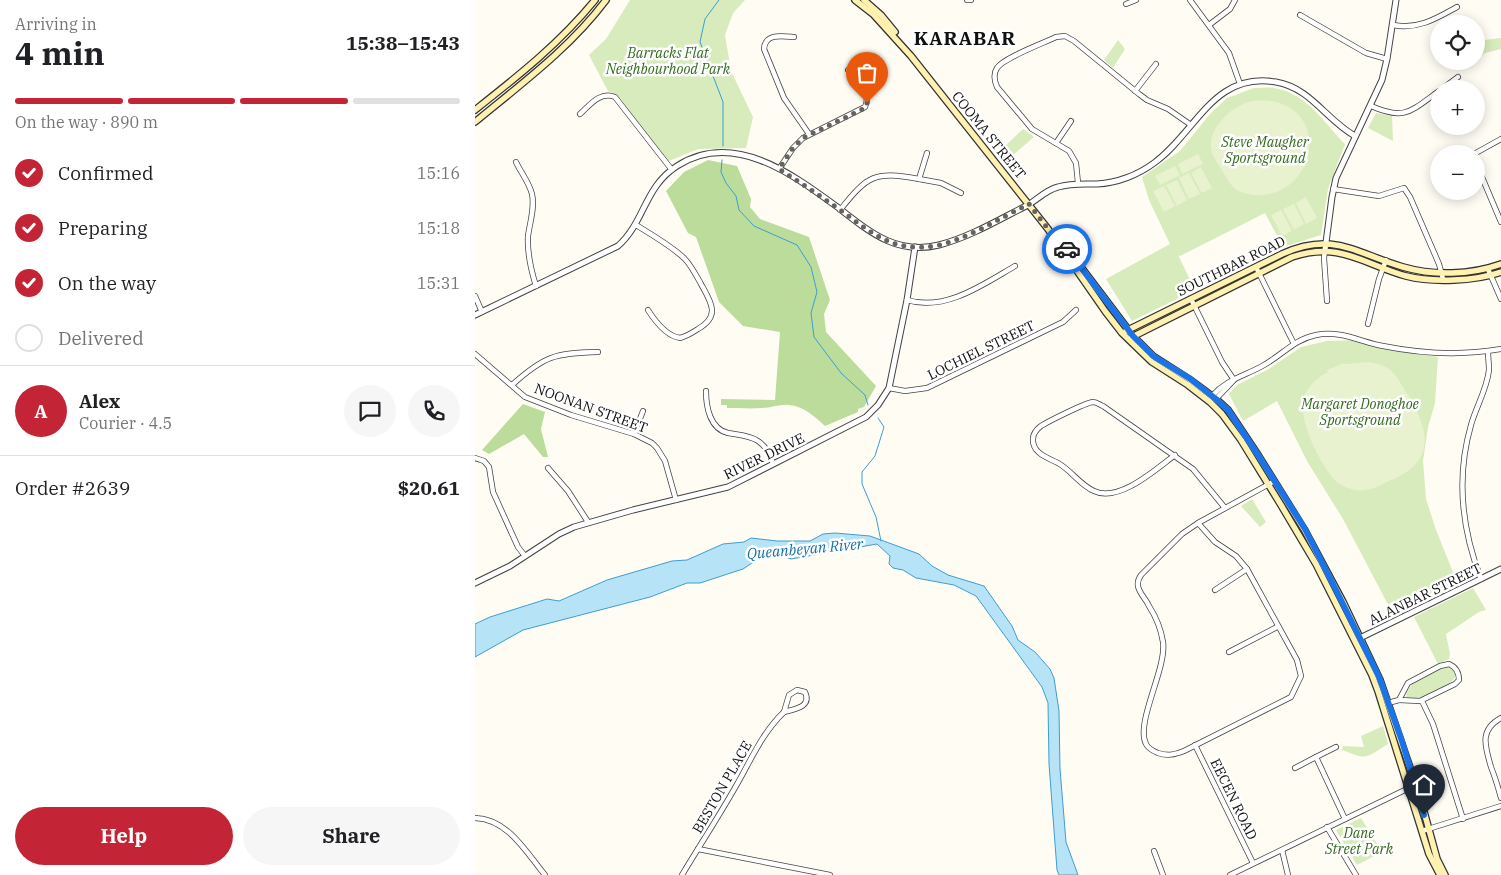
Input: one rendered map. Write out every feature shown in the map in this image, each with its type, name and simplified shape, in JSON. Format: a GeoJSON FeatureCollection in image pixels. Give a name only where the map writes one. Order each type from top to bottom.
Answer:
{"type":"FeatureCollection","features":[{"type":"Feature","properties":{"kind":"main road"},"geometry":{"type":"LineString","coordinates":[[475,110],[546,52],[570,29],[595,0]]}},
{"type":"Feature","properties":{"kind":"main road"},"geometry":{"type":"LineString","coordinates":[[475,122],[558,53],[606,0]]}},
{"type":"Feature","properties":{"kind":"main road","name":"COOMA STREET"},"geometry":{"type":"LineString","coordinates":[[855,0],[873,14],[911,56],[1048,229],[1075,258],[1105,311],[1122,333],[1131,338],[1152,362],[1228,410],[1305,529],[1357,640]]}},
{"type":"Feature","properties":{"kind":"main road","name":"COOMA STREET"},"geometry":{"type":"LineString","coordinates":[[864,0],[881,15],[911,56]]}},
{"type":"Feature","properties":{"kind":"main road","name":"SOUTHBAR ROAD"},"geometry":{"type":"LineString","coordinates":[[1122,333],[1299,247],[1326,243],[1351,248],[1442,276],[1488,269],[1501,264]]}},
{"type":"Feature","properties":{"kind":"main road","name":"SOUTHBAR ROAD"},"geometry":{"type":"LineString","coordinates":[[1131,338],[1194,305],[1301,254],[1325,250],[1346,254],[1417,278],[1491,276],[1501,272]]}},
{"type":"Feature","properties":{"kind":"main road","name":"COOMA STREET"},"geometry":{"type":"LineString","coordinates":[[1095,291],[1128,330],[1131,338]]}},
{"type":"Feature","properties":{"kind":"main road","name":"COOMA STREET"},"geometry":{"type":"LineString","coordinates":[[1213,399],[1232,426],[1316,564],[1379,677],[1422,832],[1432,862],[1440,875]]}},
{"type":"Feature","properties":{"kind":"main road","name":"COOMA STREET"},"geometry":{"type":"LineString","coordinates":[[1386,704],[1407,758],[1437,858],[1445,875]]}},
{"type":"Feature","properties":{"kind":"main road"},"geometry":{"type":"LineString","coordinates":[[1407,758],[1412,780],[1409,788],[1418,801],[1424,815]]}},
{"type":"Feature","properties":{"kind":"street"},"geometry":{"type":"LineString","coordinates":[[1127,4],[1135,0]]}},
{"type":"Feature","properties":{"kind":"street"},"geometry":{"type":"LineString","coordinates":[[1190,0],[1229,53],[1240,84]]}},
{"type":"Feature","properties":{"kind":"street"},"geometry":{"type":"LineString","coordinates":[[1209,25],[1230,9],[1235,0]]}},
{"type":"Feature","properties":{"kind":"street"},"geometry":{"type":"LineString","coordinates":[[1327,301],[1324,258],[1333,188],[1382,80],[1396,0]]}},
{"type":"Feature","properties":{"kind":"street"},"geometry":{"type":"LineString","coordinates":[[1393,25],[1405,27],[1423,24],[1457,7]]}},
{"type":"Feature","properties":{"kind":"street"},"geometry":{"type":"LineString","coordinates":[[1300,15],[1366,53],[1387,59]]}},
{"type":"Feature","properties":{"kind":"street"},"geometry":{"type":"LineString","coordinates":[[1078,183],[1076,162],[1069,150],[1039,134],[1028,125],[997,86],[994,80],[995,72],[1001,63],[1056,37],[1065,36],[1074,41],[1147,100],[1169,109],[1191,125]]}},
{"type":"Feature","properties":{"kind":"street"},"geometry":{"type":"LineString","coordinates":[[794,37],[771,37],[766,41],[764,49],[784,98],[809,134]]}},
{"type":"Feature","properties":{"kind":"street"},"geometry":{"type":"LineString","coordinates":[[1135,91],[1156,64]]}},
{"type":"Feature","properties":{"kind":"street"},"geometry":{"type":"LineString","coordinates":[[779,169],[793,148],[809,134],[865,108],[867,96],[864,88],[858,79],[847,70]]}},
{"type":"Feature","properties":{"kind":"street"},"geometry":{"type":"LineString","coordinates":[[1454,80],[1458,77]]}},
{"type":"Feature","properties":{"kind":"street"},"geometry":{"type":"LineString","coordinates":[[475,315],[614,249],[636,225],[652,190],[672,170],[696,157],[723,152],[751,157],[779,169],[879,238],[915,247],[935,246],[948,242],[1029,204],[1051,189],[1078,183],[1099,184],[1138,173],[1162,158],[1217,98],[1240,84],[1276,82],[1295,88],[1313,99],[1335,122],[1355,136]]}},
{"type":"Feature","properties":{"kind":"street"},"geometry":{"type":"LineString","coordinates":[[580,114],[600,97],[608,95],[615,97],[672,170]]}},
{"type":"Feature","properties":{"kind":"street"},"geometry":{"type":"LineString","coordinates":[[1371,106],[1382,111],[1403,114],[1430,97]]}},
{"type":"Feature","properties":{"kind":"street"},"geometry":{"type":"LineString","coordinates":[[1056,143],[1071,121]]}},
{"type":"Feature","properties":{"kind":"street"},"geometry":{"type":"LineString","coordinates":[[1485,148],[1501,139]]}},
{"type":"Feature","properties":{"kind":"street"},"geometry":{"type":"LineString","coordinates":[[919,179],[927,153]]}},
{"type":"Feature","properties":{"kind":"street"},"geometry":{"type":"LineString","coordinates":[[516,162],[532,193],[533,203],[528,248],[535,286]]}},
{"type":"Feature","properties":{"kind":"street"},"geometry":{"type":"LineString","coordinates":[[840,210],[863,183],[875,177],[889,174],[941,183],[961,193]]}},
{"type":"Feature","properties":{"kind":"street"},"geometry":{"type":"LineString","coordinates":[[1485,184],[1501,222]]}},
{"type":"Feature","properties":{"kind":"street"},"geometry":{"type":"LineString","coordinates":[[1333,188],[1381,196],[1404,188],[1410,197],[1442,276]]}},
{"type":"Feature","properties":{"kind":"street"},"geometry":{"type":"LineString","coordinates":[[636,225],[669,246],[685,259],[713,309],[711,318],[705,325],[680,338],[670,334],[656,322],[648,310]]}},
{"type":"Feature","properties":{"kind":"street","name":"RIVER DRIVE"},"geometry":{"type":"LineString","coordinates":[[475,583],[510,566],[559,534],[588,522],[728,487],[859,422],[874,410],[889,388],[907,300],[915,247]]}},
{"type":"Feature","properties":{"kind":"street"},"geometry":{"type":"LineString","coordinates":[[1368,324],[1386,260]]}},
{"type":"Feature","properties":{"kind":"street"},"geometry":{"type":"LineString","coordinates":[[907,300],[918,303],[945,300],[975,289],[1015,266]]}},
{"type":"Feature","properties":{"kind":"street"},"geometry":{"type":"LineString","coordinates":[[1256,267],[1294,344]]}},
{"type":"Feature","properties":{"kind":"street"},"geometry":{"type":"LineString","coordinates":[[1488,269],[1501,299]]}},
{"type":"Feature","properties":{"kind":"street"},"geometry":{"type":"LineString","coordinates":[[475,296],[481,312]]}},
{"type":"Feature","properties":{"kind":"street"},"geometry":{"type":"LineString","coordinates":[[1191,298],[1221,362],[1234,380]]}},
{"type":"Feature","properties":{"kind":"street","name":"LOCHIEL STREET"},"geometry":{"type":"LineString","coordinates":[[889,388],[912,391],[935,385],[1063,322],[1076,310]]}},
{"type":"Feature","properties":{"kind":"street"},"geometry":{"type":"LineString","coordinates":[[1213,399],[1234,380],[1265,364],[1294,344],[1312,336],[1330,334],[1351,337],[1379,345],[1422,353],[1448,354],[1501,349]]}},
{"type":"Feature","properties":{"kind":"street"},"geometry":{"type":"LineString","coordinates":[[1481,579],[1474,561],[1464,516],[1462,472],[1471,425],[1489,370],[1488,351]]}},
{"type":"Feature","properties":{"kind":"street"},"geometry":{"type":"LineString","coordinates":[[512,385],[545,359],[571,353],[598,352]]}},
{"type":"Feature","properties":{"kind":"street","name":"NOONAN STREET"},"geometry":{"type":"LineString","coordinates":[[475,354],[525,397],[634,434],[652,443],[661,454],[668,470],[675,500]]}},
{"type":"Feature","properties":{"kind":"street"},"geometry":{"type":"LineString","coordinates":[[706,391],[707,407],[715,426],[726,433],[758,441],[767,451],[773,464]]}},
{"type":"Feature","properties":{"kind":"street"},"geometry":{"type":"LineString","coordinates":[[1175,455],[1133,485],[1117,493],[1096,492],[1079,481],[1063,466],[1037,452],[1032,438],[1040,426],[1095,402],[1175,455],[1193,469],[1225,508]]}},
{"type":"Feature","properties":{"kind":"street"},"geometry":{"type":"LineString","coordinates":[[634,434],[643,411]]}},
{"type":"Feature","properties":{"kind":"street"},"geometry":{"type":"LineString","coordinates":[[475,458],[484,461],[489,467],[493,492],[518,547],[525,556]]}},
{"type":"Feature","properties":{"kind":"street"},"geometry":{"type":"LineString","coordinates":[[548,468],[569,491],[588,522]]}},
{"type":"Feature","properties":{"kind":"street"},"geometry":{"type":"LineString","coordinates":[[1198,523],[1215,542],[1236,556],[1247,569],[1300,669],[1299,682],[1291,696],[1177,754],[1165,756],[1153,751],[1146,744],[1143,734],[1162,662],[1163,643],[1157,621],[1138,586],[1138,580],[1182,534],[1198,523],[1274,481]]}},
{"type":"Feature","properties":{"kind":"street"},"geometry":{"type":"LineString","coordinates":[[1215,590],[1247,569]]}},
{"type":"Feature","properties":{"kind":"street","name":"ALANBAR STREET"},"geometry":{"type":"LineString","coordinates":[[1357,640],[1501,569]]}},
{"type":"Feature","properties":{"kind":"street"},"geometry":{"type":"LineString","coordinates":[[1229,652],[1277,627]]}},
{"type":"Feature","properties":{"kind":"street"},"geometry":{"type":"LineString","coordinates":[[1386,704],[1399,700],[1422,701],[1457,683],[1459,680],[1458,674],[1453,666],[1449,664],[1442,665],[1412,680],[1406,685],[1399,700]]}},
{"type":"Feature","properties":{"kind":"street","name":"BESTON PLACE"},"geometry":{"type":"LineString","coordinates":[[682,875],[727,802],[762,738],[784,712],[789,695],[797,690],[805,692],[808,699],[803,707],[784,712]]}},
{"type":"Feature","properties":{"kind":"street"},"geometry":{"type":"LineString","coordinates":[[1422,701],[1433,724],[1463,819]]}},
{"type":"Feature","properties":{"kind":"street"},"geometry":{"type":"LineString","coordinates":[[1501,718],[1489,727],[1485,738],[1485,744],[1501,798]]}},
{"type":"Feature","properties":{"kind":"street","name":"EECEN ROAD"},"geometry":{"type":"LineString","coordinates":[[1195,745],[1253,864]]}},
{"type":"Feature","properties":{"kind":"street"},"geometry":{"type":"LineString","coordinates":[[1295,768],[1336,747]]}},
{"type":"Feature","properties":{"kind":"street"},"geometry":{"type":"LineString","coordinates":[[1316,757],[1345,819]]}},
{"type":"Feature","properties":{"kind":"street"},"geometry":{"type":"LineString","coordinates":[[1230,875],[1409,788]]}},
{"type":"Feature","properties":{"kind":"street"},"geometry":{"type":"LineString","coordinates":[[1422,832],[1501,806]]}},
{"type":"Feature","properties":{"kind":"street"},"geometry":{"type":"LineString","coordinates":[[475,818],[495,822],[508,831],[545,875]]}},
{"type":"Feature","properties":{"kind":"street"},"geometry":{"type":"LineString","coordinates":[[1327,827],[1357,875]]}},
{"type":"Feature","properties":{"kind":"street"},"geometry":{"type":"LineString","coordinates":[[698,849],[830,875]]}},
{"type":"Feature","properties":{"kind":"street"},"geometry":{"type":"LineString","coordinates":[[1281,850],[1288,875]]}},
{"type":"Feature","properties":{"kind":"street"},"geometry":{"type":"LineString","coordinates":[[1154,851],[1163,875]]}},
{"type":"Feature","properties":{"kind":"green space","name":"Barracks Flat Neighbourhood Park"},"geometry":{"type":"Polygon","coordinates":[[[630,0],[745,0],[733,13],[725,35],[731,71],[753,117],[746,148],[698,149],[669,161],[621,99],[608,91],[589,55],[606,39],[630,0]]]}},
{"type":"Feature","properties":{"kind":"green space"},"geometry":{"type":"Polygon","coordinates":[[[1501,38],[1501,49],[1485,53],[1485,40],[1501,38]]]}},
{"type":"Feature","properties":{"kind":"green space"},"geometry":{"type":"Polygon","coordinates":[[[1118,40],[1125,49],[1113,68],[1104,60],[1118,40]]]}},
{"type":"Feature","properties":{"kind":"green space","name":"Steve Maugher Sportsground"},"geometry":{"type":"Polygon","coordinates":[[[1254,88],[1274,88],[1296,96],[1314,110],[1345,144],[1328,189],[1321,235],[1283,247],[1265,213],[1180,256],[1178,255],[1195,290],[1132,321],[1106,279],[1170,244],[1149,200],[1142,177],[1180,151],[1210,114],[1227,98],[1254,88]]]}},
{"type":"Feature","properties":{"kind":"green space"},"geometry":{"type":"Polygon","coordinates":[[[1253,101],[1273,101],[1294,110],[1305,123],[1309,139],[1308,156],[1301,171],[1290,184],[1274,193],[1255,195],[1243,193],[1235,189],[1214,158],[1211,149],[1214,133],[1224,118],[1238,107],[1253,101]]]}},
{"type":"Feature","properties":{"kind":"green space"},"geometry":{"type":"Polygon","coordinates":[[[1376,113],[1392,116],[1393,141],[1368,128],[1376,113]]]}},
{"type":"Feature","properties":{"kind":"green space"},"geometry":{"type":"Polygon","coordinates":[[[1023,129],[1034,137],[1012,156],[1005,146],[1023,129]]]}},
{"type":"Feature","properties":{"kind":"green space"},"geometry":{"type":"Polygon","coordinates":[[[1198,154],[1203,164],[1182,174],[1178,164],[1198,154]]]}},
{"type":"Feature","properties":{"kind":"green space"},"geometry":{"type":"Polygon","coordinates":[[[708,160],[737,166],[751,199],[750,207],[760,219],[809,237],[830,300],[824,314],[826,332],[876,386],[864,407],[858,409],[858,412],[825,426],[800,407],[786,405],[765,408],[727,408],[727,405],[721,405],[721,399],[775,400],[780,332],[743,326],[719,302],[696,237],[688,233],[666,191],[684,172],[708,160]]]}},
{"type":"Feature","properties":{"kind":"green space"},"geometry":{"type":"Polygon","coordinates":[[[1175,166],[1180,175],[1160,185],[1155,176],[1175,166]]]}},
{"type":"Feature","properties":{"kind":"green space"},"geometry":{"type":"Polygon","coordinates":[[[1201,167],[1212,188],[1202,193],[1191,173],[1201,167]]]}},
{"type":"Feature","properties":{"kind":"green space"},"geometry":{"type":"Polygon","coordinates":[[[1189,173],[1200,194],[1189,199],[1179,178],[1189,173]]]}},
{"type":"Feature","properties":{"kind":"green space"},"geometry":{"type":"Polygon","coordinates":[[[1177,180],[1187,200],[1177,206],[1166,185],[1177,180]]]}},
{"type":"Feature","properties":{"kind":"green space"},"geometry":{"type":"Polygon","coordinates":[[[1164,186],[1175,206],[1164,212],[1153,191],[1164,186]]]}},
{"type":"Feature","properties":{"kind":"green space"},"geometry":{"type":"Polygon","coordinates":[[[1306,197],[1317,218],[1306,224],[1296,203],[1306,197]]]}},
{"type":"Feature","properties":{"kind":"green space"},"geometry":{"type":"Polygon","coordinates":[[[1294,204],[1304,224],[1294,230],[1283,209],[1294,204]]]}},
{"type":"Feature","properties":{"kind":"green space"},"geometry":{"type":"Polygon","coordinates":[[[1281,210],[1292,231],[1282,236],[1271,215],[1281,210]]]}},
{"type":"Feature","properties":{"kind":"green space","name":"Margaret Donoghoe Sportsground"},"geometry":{"type":"Polygon","coordinates":[[[1362,340],[1399,350],[1438,357],[1435,403],[1428,427],[1423,461],[1426,499],[1457,582],[1393,614],[1343,519],[1307,461],[1277,401],[1243,421],[1229,394],[1237,385],[1269,369],[1301,347],[1327,341],[1362,340]]]}},
{"type":"Feature","properties":{"kind":"green space"},"geometry":{"type":"Polygon","coordinates":[[[1369,362],[1384,366],[1397,377],[1415,407],[1424,431],[1425,442],[1423,453],[1408,471],[1376,487],[1354,490],[1337,482],[1317,454],[1307,428],[1302,405],[1308,388],[1328,372],[1327,370],[1344,363],[1369,362]]]}},
{"type":"Feature","properties":{"kind":"green space"},"geometry":{"type":"Polygon","coordinates":[[[523,404],[545,412],[541,429],[548,457],[543,457],[524,434],[489,454],[482,450],[523,404]]]}},
{"type":"Feature","properties":{"kind":"green space"},"geometry":{"type":"Polygon","coordinates":[[[1252,499],[1266,522],[1260,527],[1241,506],[1252,499]]]}},
{"type":"Feature","properties":{"kind":"green space"},"geometry":{"type":"Polygon","coordinates":[[[1473,588],[1486,610],[1479,612],[1446,634],[1450,654],[1449,659],[1438,664],[1414,617],[1473,588]]]}},
{"type":"Feature","properties":{"kind":"green space"},"geometry":{"type":"Polygon","coordinates":[[[1446,667],[1454,670],[1456,675],[1444,687],[1424,697],[1406,697],[1407,691],[1415,682],[1427,674],[1446,667]]]}},
{"type":"Feature","properties":{"kind":"green space"},"geometry":{"type":"Polygon","coordinates":[[[1383,726],[1388,744],[1374,753],[1362,756],[1342,750],[1343,746],[1364,747],[1361,736],[1383,726]]]}},
{"type":"Feature","properties":{"kind":"green space","name":"Dane Street Park"},"geometry":{"type":"Polygon","coordinates":[[[1361,818],[1382,852],[1357,865],[1336,830],[1361,818]]]}},
{"type":"Feature","properties":{"kind":"water","name":"Queanbeyan River"},"geometry":{"type":"Polygon","coordinates":[[[835,533],[870,536],[919,554],[932,566],[948,575],[984,586],[1012,626],[1018,640],[1035,652],[1050,669],[1054,678],[1059,711],[1060,769],[1066,842],[1078,875],[1059,875],[1057,870],[1049,764],[1048,703],[1042,687],[976,596],[954,585],[916,578],[903,570],[893,568],[889,564],[890,556],[877,544],[791,559],[780,555],[761,557],[743,569],[700,583],[687,583],[650,597],[523,630],[475,657],[475,624],[490,617],[547,599],[559,601],[607,580],[672,561],[687,560],[723,544],[744,542],[751,538],[777,541],[810,541],[823,534],[835,533]]]}},
{"type":"Feature","properties":{"kind":"waterway"},"geometry":{"type":"LineString","coordinates":[[719,0],[705,19],[700,42],[723,102],[723,146]]}},
{"type":"Feature","properties":{"kind":"waterway"},"geometry":{"type":"LineString","coordinates":[[722,160],[721,172],[726,183],[736,196],[739,210],[754,226],[797,245],[811,267],[817,292],[811,313],[814,337],[841,373],[865,395],[868,405]]}},
{"type":"Feature","properties":{"kind":"waterway"},"geometry":{"type":"LineString","coordinates":[[878,418],[884,427],[875,456],[862,472],[862,484],[876,517],[881,541]]}},
{"type":"Feature","properties":{"kind":"way so far"},"geometry":{"type":"LineString","coordinates":[[867,103],[865,108],[803,138],[793,148],[779,169],[837,207],[872,234],[892,243],[915,247],[935,246],[975,231],[1029,204],[1048,229],[1067,249]]}},
{"type":"Feature","properties":{"kind":"district","name":"KARABAR"},"geometry":{"type":"Point","coordinates":[965,38]}},
{"type":"Feature","properties":{"kind":"route"},"geometry":{"type":"LineString","coordinates":[[1067,249],[1133,336],[1153,356],[1189,378],[1228,410],[1305,529],[1379,677],[1395,726],[1402,741],[1424,815]]}}]}
